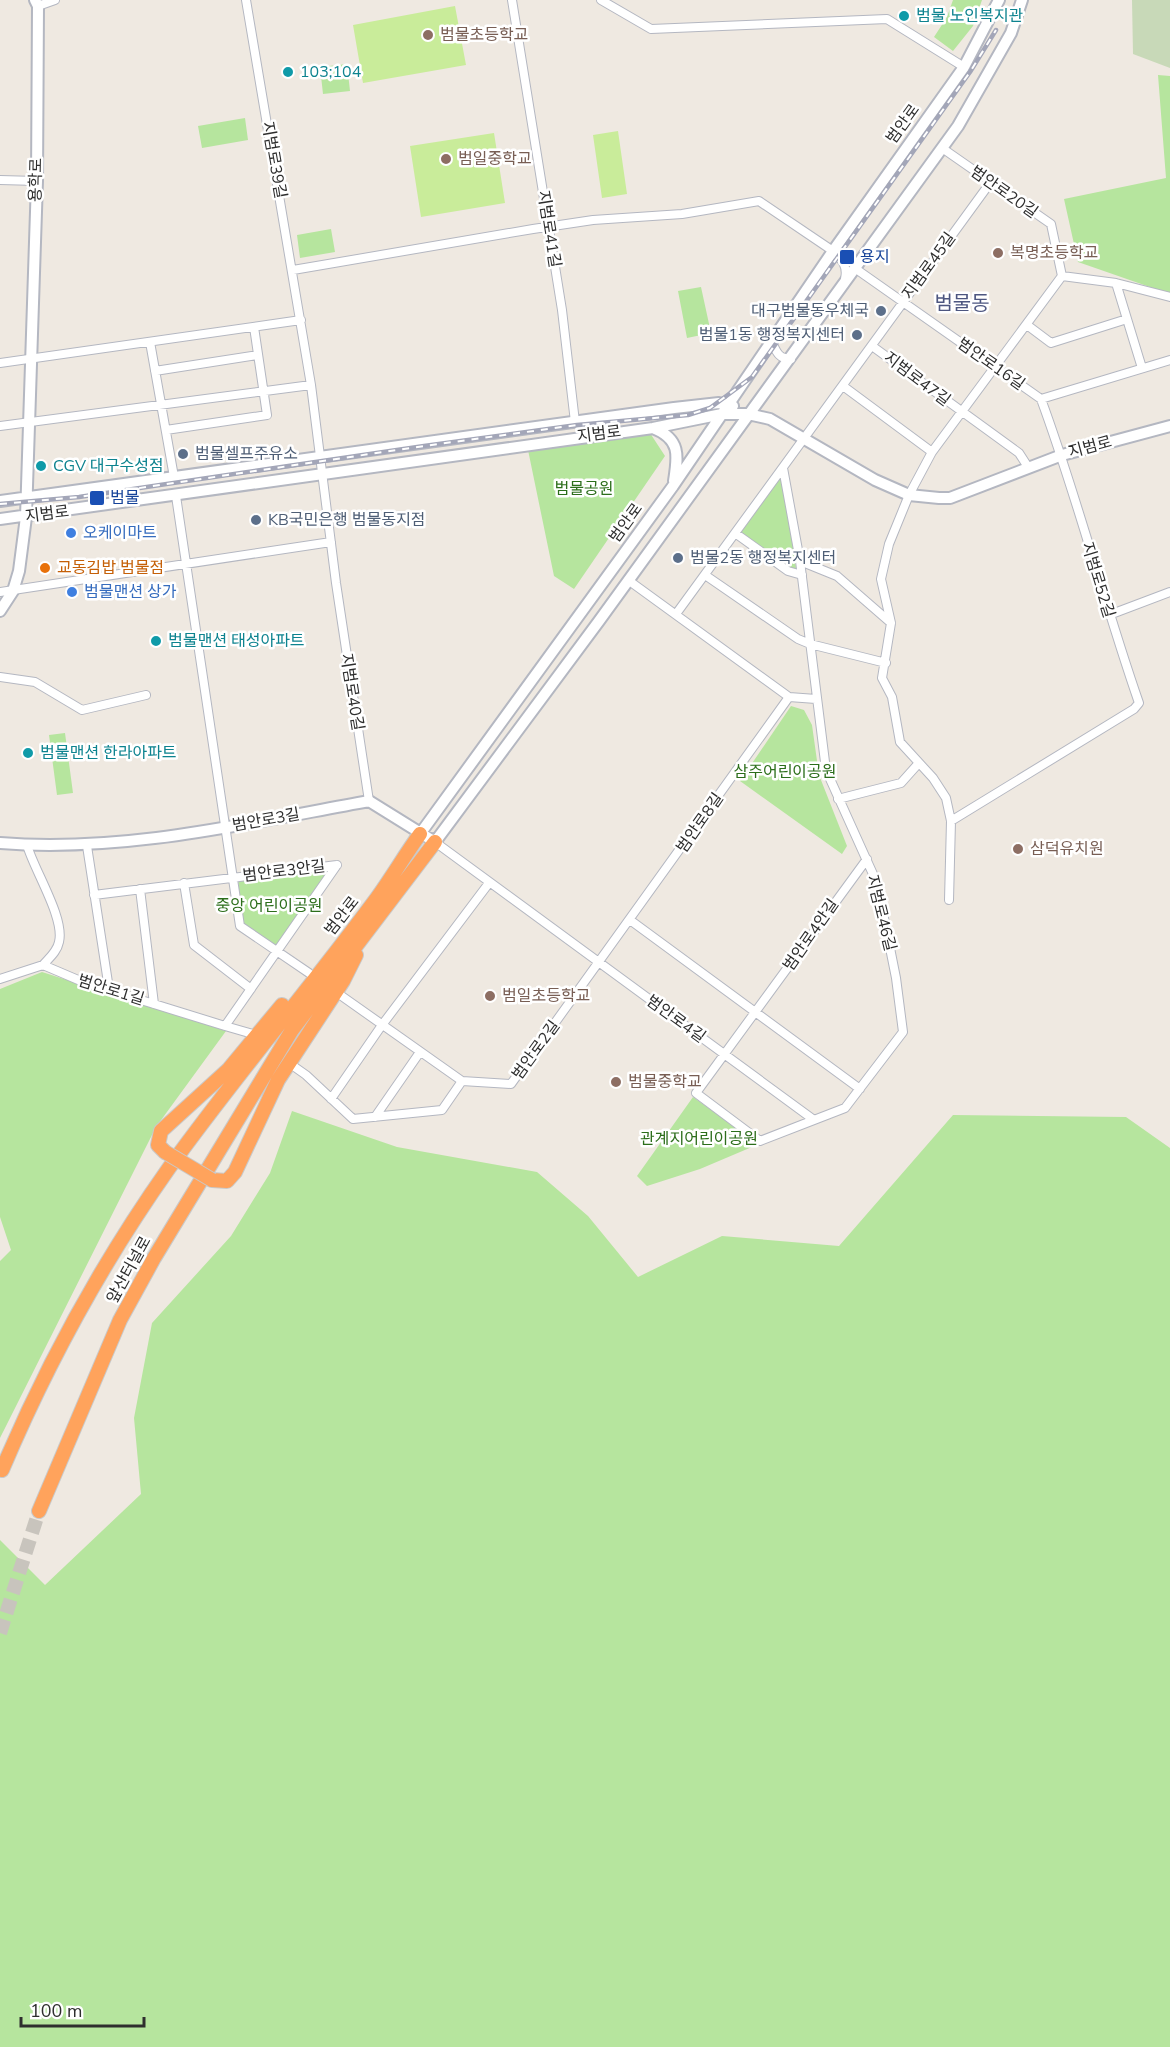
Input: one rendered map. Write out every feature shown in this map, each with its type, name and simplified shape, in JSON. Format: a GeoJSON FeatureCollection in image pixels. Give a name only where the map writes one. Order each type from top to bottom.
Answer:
{"type":"FeatureCollection","features":[{"type":"Feature","properties":{"kind":"highway","name":"범안로"},"geometry":{"type":"LineString","coordinates":[[259,1051],[375,900],[420,834]]}},
{"type":"Feature","properties":{"kind":"highway","name":"범안로"},"geometry":{"type":"LineString","coordinates":[[273,1059],[375,919],[435,842]]}},
{"type":"Feature","properties":{"kind":"highway"},"geometry":{"type":"LineString","coordinates":[[375,900],[309,973],[228,1070],[161,1131],[158,1145],[165,1152],[212,1180],[227,1181],[235,1172],[278,1080],[336,992],[375,919]]}},
{"type":"Feature","properties":{"kind":"highway","name":"앞산터널로"},"geometry":{"type":"LineString","coordinates":[[2,1470],[23,1421],[65,1339],[123,1240],[169,1169],[259,1051]]}},
{"type":"Feature","properties":{"kind":"highway","name":"앞산터널로"},"geometry":{"type":"LineString","coordinates":[[39,1511],[120,1320],[273,1059]]}},
{"type":"Feature","properties":{"kind":"main road"},"geometry":{"type":"LineString","coordinates":[[856,269],[942,148],[1000,54],[1022,0]]}},
{"type":"Feature","properties":{"kind":"main road","name":"용학로"},"geometry":{"type":"LineString","coordinates":[[0,611],[13,591],[19,571],[26,517],[37,181],[37,3]]}},
{"type":"Feature","properties":{"kind":"main road","name":"범안로"},"geometry":{"type":"LineString","coordinates":[[420,834],[673,486],[771,340],[964,68],[997,3]]}},
{"type":"Feature","properties":{"kind":"main road","name":"범안로"},"geometry":{"type":"LineString","coordinates":[[435,842],[856,269]]}},
{"type":"Feature","properties":{"kind":"main road"},"geometry":{"type":"LineString","coordinates":[[0,501],[709,404],[729,404],[748,414]]}},
{"type":"Feature","properties":{"kind":"main road","name":"지범로"},"geometry":{"type":"LineString","coordinates":[[0,519],[653,428],[722,414],[748,414],[770,419],[875,480],[909,495],[950,498],[1062,455],[1170,426]]}},
{"type":"Feature","properties":{"kind":"main road"},"geometry":{"type":"LineString","coordinates":[[653,428],[666,433],[674,444],[678,456],[673,486]]}},
{"type":"Feature","properties":{"kind":"main road"},"geometry":{"type":"LineString","coordinates":[[369,801],[435,842]]}},
{"type":"Feature","properties":{"kind":"main road","name":"범안로3길"},"geometry":{"type":"LineString","coordinates":[[0,843],[87,846],[225,828],[369,801]]}},
{"type":"Feature","properties":{"kind":"street"},"geometry":{"type":"LineString","coordinates":[[37,3],[55,0]]}},
{"type":"Feature","properties":{"kind":"street","name":"지범로39길"},"geometry":{"type":"LineString","coordinates":[[246,0],[293,270],[324,474]]}},
{"type":"Feature","properties":{"kind":"street","name":"지범로41길"},"geometry":{"type":"LineString","coordinates":[[513,0],[562,310],[575,422]]}},
{"type":"Feature","properties":{"kind":"street"},"geometry":{"type":"LineString","coordinates":[[601,0],[651,29],[887,19],[964,68]]}},
{"type":"Feature","properties":{"kind":"street","name":"범안로20길"},"geometry":{"type":"LineString","coordinates":[[942,148],[1050,224],[1062,276]]}},
{"type":"Feature","properties":{"kind":"street"},"geometry":{"type":"LineString","coordinates":[[0,180],[37,181]]}},
{"type":"Feature","properties":{"kind":"street","name":"지범로45길"},"geometry":{"type":"LineString","coordinates":[[806,439],[990,183]]}},
{"type":"Feature","properties":{"kind":"street"},"geometry":{"type":"LineString","coordinates":[[293,270],[548,227],[682,214],[759,201],[833,251],[843,261],[846,270],[843,287]]}},
{"type":"Feature","properties":{"kind":"street","name":"범안로16길"},"geometry":{"type":"LineString","coordinates":[[856,269],[1041,399],[1170,360]]}},
{"type":"Feature","properties":{"kind":"street"},"geometry":{"type":"LineString","coordinates":[[1062,276],[1116,283],[1170,297]]}},
{"type":"Feature","properties":{"kind":"street","name":"지범로47길"},"geometry":{"type":"LineString","coordinates":[[891,623],[880,579],[889,544],[909,495],[932,452],[1062,276]]}},
{"type":"Feature","properties":{"kind":"street"},"geometry":{"type":"LineString","coordinates":[[1116,283],[1142,368]]}},
{"type":"Feature","properties":{"kind":"street"},"geometry":{"type":"LineString","coordinates":[[1027,325],[1051,342],[1127,319]]}},
{"type":"Feature","properties":{"kind":"street"},"geometry":{"type":"LineString","coordinates":[[0,363],[301,320]]}},
{"type":"Feature","properties":{"kind":"street"},"geometry":{"type":"LineString","coordinates":[[166,430],[267,415],[254,327]]}},
{"type":"Feature","properties":{"kind":"street"},"geometry":{"type":"LineString","coordinates":[[771,340],[777,354],[783,359],[791,358]]}},
{"type":"Feature","properties":{"kind":"street"},"geometry":{"type":"LineString","coordinates":[[150,342],[174,477]]}},
{"type":"Feature","properties":{"kind":"street","name":"지범로47길"},"geometry":{"type":"LineString","coordinates":[[872,346],[1018,453],[1028,467]]}},
{"type":"Feature","properties":{"kind":"street"},"geometry":{"type":"LineString","coordinates":[[155,371],[258,355]]}},
{"type":"Feature","properties":{"kind":"street"},"geometry":{"type":"LineString","coordinates":[[0,426],[311,385]]}},
{"type":"Feature","properties":{"kind":"street"},"geometry":{"type":"LineString","coordinates":[[843,386],[932,452]]}},
{"type":"Feature","properties":{"kind":"street","name":"지범로52길"},"geometry":{"type":"LineString","coordinates":[[951,821],[1134,710],[1139,703],[1108,615],[1062,455],[1041,399]]}},
{"type":"Feature","properties":{"kind":"street"},"geometry":{"type":"LineString","coordinates":[[676,614],[806,439]]}},
{"type":"Feature","properties":{"kind":"street","name":"지범로46길"},"geometry":{"type":"LineString","coordinates":[[783,468],[802,575],[826,770],[867,859],[886,921],[903,1032],[860,1089]]}},
{"type":"Feature","properties":{"kind":"street"},"geometry":{"type":"LineString","coordinates":[[0,592],[332,545],[324,474]]}},
{"type":"Feature","properties":{"kind":"street","name":"범안로3안길"},"geometry":{"type":"LineString","coordinates":[[176,496],[240,926],[277,952]]}},
{"type":"Feature","properties":{"kind":"street"},"geometry":{"type":"LineString","coordinates":[[735,533],[788,571],[802,575]]}},
{"type":"Feature","properties":{"kind":"street","name":"지범로40길"},"geometry":{"type":"LineString","coordinates":[[332,545],[369,801]]}},
{"type":"Feature","properties":{"kind":"street"},"geometry":{"type":"LineString","coordinates":[[800,561],[837,576],[891,623],[882,678],[895,707],[900,742],[933,778],[946,798],[951,821],[949,900]]}},
{"type":"Feature","properties":{"kind":"street"},"geometry":{"type":"LineString","coordinates":[[705,575],[810,644],[886,663]]}},
{"type":"Feature","properties":{"kind":"street"},"geometry":{"type":"LineString","coordinates":[[628,580],[789,698],[816,699]]}},
{"type":"Feature","properties":{"kind":"street"},"geometry":{"type":"LineString","coordinates":[[1108,615],[1170,592]]}},
{"type":"Feature","properties":{"kind":"street"},"geometry":{"type":"LineString","coordinates":[[0,677],[35,682],[82,710],[146,695]]}},
{"type":"Feature","properties":{"kind":"street","name":"범안로8길"},"geometry":{"type":"LineString","coordinates":[[599,963],[789,698]]}},
{"type":"Feature","properties":{"kind":"street"},"geometry":{"type":"LineString","coordinates":[[838,799],[901,783],[918,764]]}},
{"type":"Feature","properties":{"kind":"street","name":"범안로4길"},"geometry":{"type":"LineString","coordinates":[[435,842],[814,1120]]}},
{"type":"Feature","properties":{"kind":"street"},"geometry":{"type":"LineString","coordinates":[[0,979],[43,965],[53,955],[59,942],[59,927],[32,866],[27,845]]}},
{"type":"Feature","properties":{"kind":"street"},"geometry":{"type":"LineString","coordinates":[[87,846],[109,989]]}},
{"type":"Feature","properties":{"kind":"street","name":"범안로4안길"},"geometry":{"type":"LineString","coordinates":[[814,1120],[760,1141],[696,1093],[867,859]]}},
{"type":"Feature","properties":{"kind":"street","name":"범안로3안길"},"geometry":{"type":"LineString","coordinates":[[94,895],[337,865],[225,1026]]}},
{"type":"Feature","properties":{"kind":"street"},"geometry":{"type":"LineString","coordinates":[[184,883],[194,945],[251,989]]}},
{"type":"Feature","properties":{"kind":"street"},"geometry":{"type":"LineString","coordinates":[[331,1099],[382,1025],[489,883]]}},
{"type":"Feature","properties":{"kind":"street"},"geometry":{"type":"LineString","coordinates":[[140,889],[154,1004]]}},
{"type":"Feature","properties":{"kind":"street"},"geometry":{"type":"LineString","coordinates":[[630,920],[860,1089],[845,1108],[814,1120]]}},
{"type":"Feature","properties":{"kind":"street"},"geometry":{"type":"LineString","coordinates":[[277,952],[309,973]]}},
{"type":"Feature","properties":{"kind":"street","name":"범안로2길"},"geometry":{"type":"LineString","coordinates":[[462,1081],[511,1084],[599,963]]}},
{"type":"Feature","properties":{"kind":"street","name":"범안로1길"},"geometry":{"type":"LineString","coordinates":[[43,965],[58,973],[225,1026]]}},
{"type":"Feature","properties":{"kind":"street"},"geometry":{"type":"LineString","coordinates":[[289,1063],[352,1119],[442,1110],[462,1081],[336,992]]}},
{"type":"Feature","properties":{"kind":"street"},"geometry":{"type":"LineString","coordinates":[[225,1026],[256,1035]]}},
{"type":"Feature","properties":{"kind":"street"},"geometry":{"type":"LineString","coordinates":[[375,1117],[420,1052]]}},
{"type":"Feature","properties":{"kind":"green space"},"geometry":{"type":"Polygon","coordinates":[[[953,0],[982,0],[973,26],[953,51],[934,37],[947,17],[953,0]]]}},
{"type":"Feature","properties":{"kind":"green space"},"geometry":{"type":"Polygon","coordinates":[[[1132,0],[1170,0],[1170,68],[1133,54],[1132,0]]]}},
{"type":"Feature","properties":{"kind":"green space"},"geometry":{"type":"Polygon","coordinates":[[[455,6],[466,65],[363,83],[353,25],[455,6]]]}},
{"type":"Feature","properties":{"kind":"green space"},"geometry":{"type":"Polygon","coordinates":[[[347,64],[350,91],[323,94],[320,67],[347,64]]]}},
{"type":"Feature","properties":{"kind":"green space"},"geometry":{"type":"Polygon","coordinates":[[[1158,75],[1170,76],[1170,294],[1078,262],[1064,199],[1166,178],[1158,75]]]}},
{"type":"Feature","properties":{"kind":"green space"},"geometry":{"type":"Polygon","coordinates":[[[245,118],[248,140],[202,148],[198,126],[245,118]]]}},
{"type":"Feature","properties":{"kind":"green space"},"geometry":{"type":"Polygon","coordinates":[[[618,131],[627,194],[602,198],[593,135],[618,131]]]}},
{"type":"Feature","properties":{"kind":"green space"},"geometry":{"type":"Polygon","coordinates":[[[494,133],[505,203],[421,217],[410,146],[494,133]]]}},
{"type":"Feature","properties":{"kind":"green space"},"geometry":{"type":"Polygon","coordinates":[[[331,229],[335,252],[300,258],[297,235],[331,229]]]}},
{"type":"Feature","properties":{"kind":"green space"},"geometry":{"type":"Polygon","coordinates":[[[701,287],[711,333],[687,338],[678,291],[701,287]]]}},
{"type":"Feature","properties":{"kind":"green space","name":"범물공원"},"geometry":{"type":"Polygon","coordinates":[[[650,433],[665,456],[574,589],[554,576],[528,450],[650,433]]]}},
{"type":"Feature","properties":{"kind":"green space"},"geometry":{"type":"Polygon","coordinates":[[[782,473],[796,568],[791,570],[738,533],[782,473]]]}},
{"type":"Feature","properties":{"kind":"green space","name":"삼주어린이공원"},"geometry":{"type":"Polygon","coordinates":[[[791,706],[804,710],[812,725],[819,775],[847,846],[842,854],[740,781],[791,706]]]}},
{"type":"Feature","properties":{"kind":"green space"},"geometry":{"type":"Polygon","coordinates":[[[65,733],[73,793],[57,795],[49,735],[65,733]]]}},
{"type":"Feature","properties":{"kind":"green space","name":"중앙 어린이공원"},"geometry":{"type":"Polygon","coordinates":[[[328,872],[277,946],[243,924],[238,880],[328,872]]]}},
{"type":"Feature","properties":{"kind":"green space"},"geometry":{"type":"Polygon","coordinates":[[[42,972],[226,1031],[156,1127],[0,1438],[0,1261],[11,1250],[0,1217],[0,989],[42,972]]]}},
{"type":"Feature","properties":{"kind":"green space","name":"관계지어린이공원"},"geometry":{"type":"Polygon","coordinates":[[[693,1097],[759,1144],[700,1169],[647,1186],[637,1176],[693,1097]]]}},
{"type":"Feature","properties":{"kind":"green space"},"geometry":{"type":"Polygon","coordinates":[[[292,1111],[397,1147],[537,1172],[588,1216],[638,1277],[722,1236],[839,1246],[953,1115],[1126,1117],[1170,1148],[1170,2047],[0,2047],[0,1540],[45,1585],[141,1494],[134,1418],[152,1323],[231,1236],[270,1173],[292,1111]]]}},
{"type":"Feature","properties":{"kind":"tunnel"},"geometry":{"type":"LineString","coordinates":[[0,1633],[39,1511]]}},
{"type":"Feature","properties":{"kind":"railway"},"geometry":{"type":"LineString","coordinates":[[0,504],[79,497],[577,425],[688,415],[710,408],[752,377],[970,72],[996,30]]}},
{"type":"Feature","properties":{"kind":"place","name":"범물 노인복지관"},"geometry":{"type":"Point","coordinates":[904,16]}},
{"type":"Feature","properties":{"kind":"place","name":"범물초등학교"},"geometry":{"type":"Point","coordinates":[428,35]}},
{"type":"Feature","properties":{"kind":"place","name":"103;104"},"geometry":{"type":"Point","coordinates":[288,72]}},
{"type":"Feature","properties":{"kind":"place","name":"범일중학교"},"geometry":{"type":"Point","coordinates":[446,159]}},
{"type":"Feature","properties":{"kind":"place","name":"복명초등학교"},"geometry":{"type":"Point","coordinates":[998,253]}},
{"type":"Feature","properties":{"kind":"place","name":"용지"},"geometry":{"type":"Point","coordinates":[847,257]}},
{"type":"Feature","properties":{"kind":"place","name":"대구범물동우체국"},"geometry":{"type":"Point","coordinates":[881,311]}},
{"type":"Feature","properties":{"kind":"place","name":"범물1동 행정복지센터"},"geometry":{"type":"Point","coordinates":[857,335]}},
{"type":"Feature","properties":{"kind":"place","name":"범물셀프주유소"},"geometry":{"type":"Point","coordinates":[183,454]}},
{"type":"Feature","properties":{"kind":"place","name":"CGV 대구수성점"},"geometry":{"type":"Point","coordinates":[41,466]}},
{"type":"Feature","properties":{"kind":"place","name":"범물"},"geometry":{"type":"Point","coordinates":[97,498]}},
{"type":"Feature","properties":{"kind":"place","name":"KB국민은행 범물동지점"},"geometry":{"type":"Point","coordinates":[256,520]}},
{"type":"Feature","properties":{"kind":"place","name":"오케이마트"},"geometry":{"type":"Point","coordinates":[71,533]}},
{"type":"Feature","properties":{"kind":"place","name":"범물2동 행정복지센터"},"geometry":{"type":"Point","coordinates":[678,558]}},
{"type":"Feature","properties":{"kind":"place","name":"교동김밥 범물점"},"geometry":{"type":"Point","coordinates":[45,568]}},
{"type":"Feature","properties":{"kind":"place","name":"범물맨션 상가"},"geometry":{"type":"Point","coordinates":[72,592]}},
{"type":"Feature","properties":{"kind":"place","name":"범물맨션 태성아파트"},"geometry":{"type":"Point","coordinates":[156,641]}},
{"type":"Feature","properties":{"kind":"place","name":"범물맨션 한라아파트"},"geometry":{"type":"Point","coordinates":[28,753]}},
{"type":"Feature","properties":{"kind":"place","name":"삼덕유치원"},"geometry":{"type":"Point","coordinates":[1018,849]}},
{"type":"Feature","properties":{"kind":"place","name":"범일초등학교"},"geometry":{"type":"Point","coordinates":[490,996]}},
{"type":"Feature","properties":{"kind":"place","name":"범물중학교"},"geometry":{"type":"Point","coordinates":[616,1082]}},
{"type":"Feature","properties":{"kind":"district","name":"범물동"},"geometry":{"type":"Point","coordinates":[962,303]}}]}
